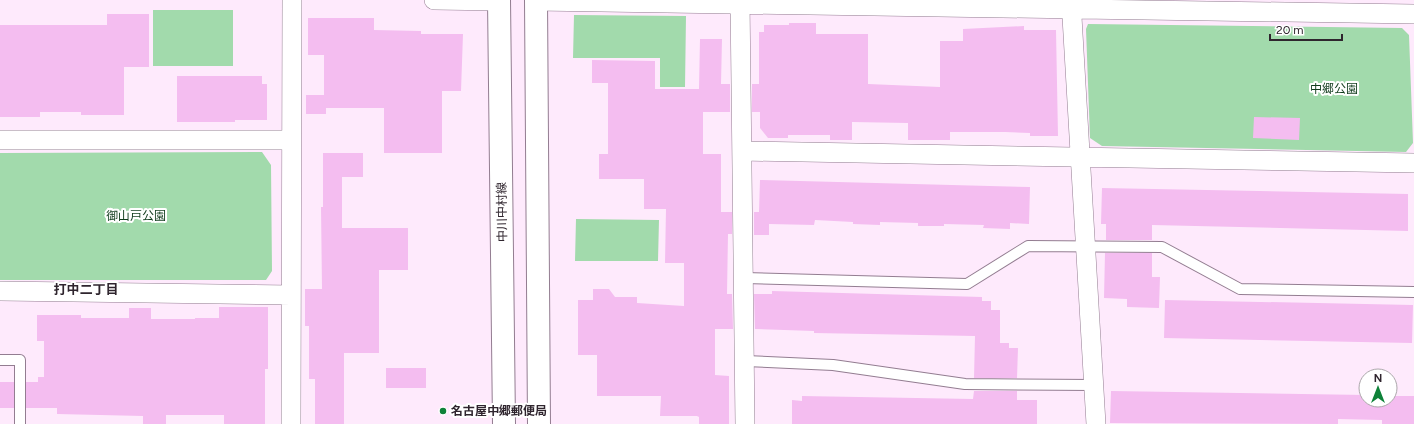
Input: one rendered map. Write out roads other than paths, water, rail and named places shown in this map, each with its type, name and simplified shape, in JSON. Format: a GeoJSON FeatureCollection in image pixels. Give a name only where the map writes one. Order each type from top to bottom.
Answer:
{"type":"FeatureCollection","features":[{"type":"Feature","properties":{"kind":"main road","name":"中川中村線"},"geometry":{"type":"LineString","coordinates":[[499,0],[504,424]]}},
{"type":"Feature","properties":{"kind":"main road"},"geometry":{"type":"LineString","coordinates":[[536,1],[539,424]]}},
{"type":"Feature","properties":{"kind":"street"},"geometry":{"type":"LineString","coordinates":[[291,424],[292,0]]}},
{"type":"Feature","properties":{"kind":"street"},"geometry":{"type":"LineString","coordinates":[[434,0],[499,0]]}},
{"type":"Feature","properties":{"kind":"street"},"geometry":{"type":"LineString","coordinates":[[536,1],[1261,6],[1414,14]]}},
{"type":"Feature","properties":{"kind":"street"},"geometry":{"type":"LineString","coordinates":[[740,2],[745,424]]}},
{"type":"Feature","properties":{"kind":"street"},"geometry":{"type":"LineString","coordinates":[[1072,5],[1096,424]]}},
{"type":"Feature","properties":{"kind":"street"},"geometry":{"type":"LineString","coordinates":[[0,140],[291,140]]}},
{"type":"Feature","properties":{"kind":"street"},"geometry":{"type":"LineString","coordinates":[[742,151],[1414,163]]}},
{"type":"Feature","properties":{"kind":"street"},"geometry":{"type":"LineString","coordinates":[[0,291],[291,296]]}},
{"type":"Feature","properties":{"kind":"lane"},"geometry":{"type":"LineString","coordinates":[[744,278],[967,284],[1028,246],[1162,247],[1240,290],[1414,292]]}},
{"type":"Feature","properties":{"kind":"lane"},"geometry":{"type":"LineString","coordinates":[[0,360],[20,360],[20,424]]}},
{"type":"Feature","properties":{"kind":"lane"},"geometry":{"type":"LineString","coordinates":[[745,361],[833,365],[965,384],[1094,385]]}},
{"type":"Feature","properties":{"kind":"place","name":"名古屋中郷郵便局"},"geometry":{"type":"Point","coordinates":[443,411]}},
{"type":"Feature","properties":{"kind":"district","name":"打中二丁目"},"geometry":{"type":"Point","coordinates":[86,289]}},
{"type":"Feature","properties":{"kind":"park label","name":"中郷公園"},"geometry":{"type":"Point","coordinates":[1334,89]}},
{"type":"Feature","properties":{"kind":"park label","name":"御山戸公園"},"geometry":{"type":"Point","coordinates":[136,216]}}]}
